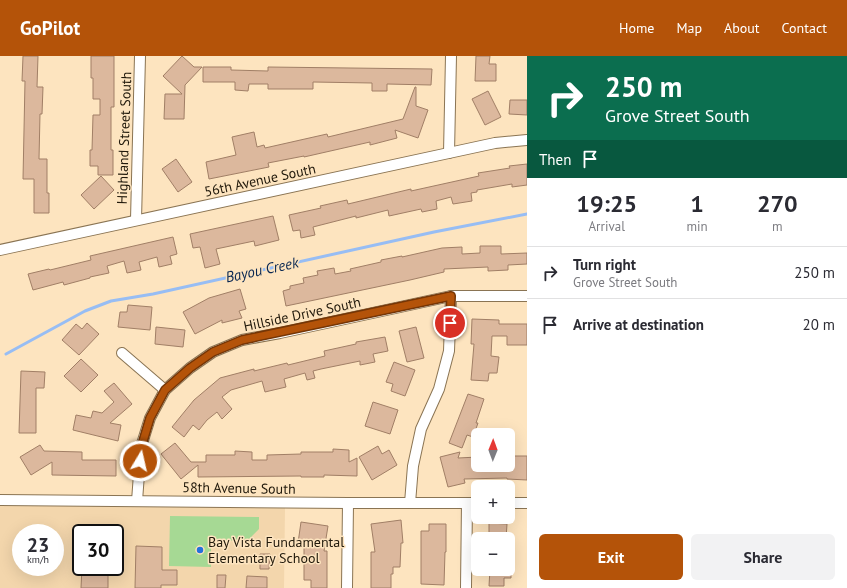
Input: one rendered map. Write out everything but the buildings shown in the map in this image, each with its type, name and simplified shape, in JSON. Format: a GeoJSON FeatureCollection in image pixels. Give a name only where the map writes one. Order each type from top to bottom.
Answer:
{"type":"FeatureCollection","features":[{"type":"Feature","properties":{"kind":"street","name":"Highland Street South"},"geometry":{"type":"LineString","coordinates":[[136,220],[140,56]]}},
{"type":"Feature","properties":{"kind":"street"},"geometry":{"type":"LineString","coordinates":[[449,153],[451,56]]}},
{"type":"Feature","properties":{"kind":"street","name":"56th Avenue South"},"geometry":{"type":"LineString","coordinates":[[0,250],[496,143],[527,140]]}},
{"type":"Feature","properties":{"kind":"street"},"geometry":{"type":"LineString","coordinates":[[410,503],[413,466],[421,429],[439,389],[449,351],[451,296]]}},
{"type":"Feature","properties":{"kind":"street","name":"Hillside Drive South"},"geometry":{"type":"LineString","coordinates":[[137,501],[141,448],[150,418],[165,390],[190,368],[213,352],[242,340],[451,296],[527,296]]}},
{"type":"Feature","properties":{"kind":"street"},"geometry":{"type":"LineString","coordinates":[[122,353],[165,390]]}},
{"type":"Feature","properties":{"kind":"street","name":"58th Avenue South"},"geometry":{"type":"LineString","coordinates":[[0,500],[471,503]]}},
{"type":"Feature","properties":{"kind":"street"},"geometry":{"type":"LineString","coordinates":[[347,588],[348,503]]}},
{"type":"Feature","properties":{"kind":"street"},"geometry":{"type":"LineString","coordinates":[[466,588],[467,503]]}},
{"type":"Feature","properties":{"kind":"street"},"geometry":{"type":"LineString","coordinates":[[515,503],[527,503]]}},
{"type":"Feature","properties":{"kind":"shaded area","name":"Bay Vista Fundamental Elementary School"},"geometry":{"type":"Polygon","coordinates":[[[0,506],[285,508],[284,588],[0,588],[0,506]]]}},
{"type":"Feature","properties":{"kind":"green space"},"geometry":{"type":"Polygon","coordinates":[[[170,516],[259,517],[259,529],[247,541],[211,540],[211,567],[169,566],[170,516]]]}},
{"type":"Feature","properties":{"kind":"waterway","name":"Bayou Creek"},"geometry":{"type":"LineString","coordinates":[[6,354],[85,311],[111,301],[153,294],[434,232],[527,214]]}},
{"type":"Feature","properties":{"kind":"place","name":"Bay Vista Fundamental Elementary School"},"geometry":{"type":"Point","coordinates":[200,550]}},
{"type":"Feature","properties":{"kind":"route"},"geometry":{"type":"LineString","coordinates":[[140,461],[141,448],[150,418],[165,390],[190,368],[213,352],[242,340],[451,296],[450,323]]}}]}
